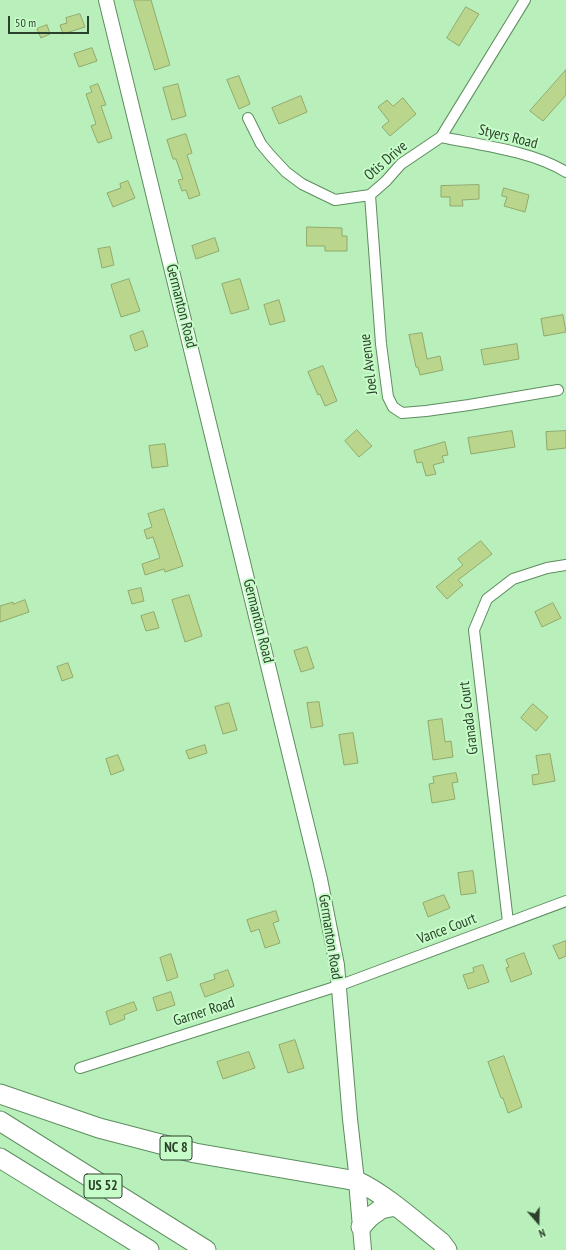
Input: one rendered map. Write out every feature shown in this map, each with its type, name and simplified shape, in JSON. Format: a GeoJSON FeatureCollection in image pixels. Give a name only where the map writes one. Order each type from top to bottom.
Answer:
{"type":"FeatureCollection","features":[{"type":"Feature","properties":{"kind":"highway","name":"NC 8"},"geometry":{"type":"LineString","coordinates":[[0,1094],[99,1128],[194,1153],[357,1181]]}},
{"type":"Feature","properties":{"kind":"highway","name":"US 52"},"geometry":{"type":"LineString","coordinates":[[0,1121],[206,1250]]}},
{"type":"Feature","properties":{"kind":"highway","name":"US 52"},"geometry":{"type":"LineString","coordinates":[[0,1158],[150,1250]]}},
{"type":"Feature","properties":{"kind":"highway"},"geometry":{"type":"LineString","coordinates":[[357,1181],[373,1189],[441,1242],[447,1250]]}},
{"type":"Feature","properties":{"kind":"highway"},"geometry":{"type":"LineString","coordinates":[[361,1227],[381,1208],[395,1206]]}},
{"type":"Feature","properties":{"kind":"main road","name":"Germanton Road"},"geometry":{"type":"LineString","coordinates":[[106,0],[231,516],[312,840],[337,965],[364,1250]]}},
{"type":"Feature","properties":{"kind":"street","name":"Otis Drive"},"geometry":{"type":"LineString","coordinates":[[248,118],[261,144],[286,172],[302,184],[335,200],[370,195],[386,181],[401,164],[441,137],[526,0]]}},
{"type":"Feature","properties":{"kind":"street","name":"Styers Road"},"geometry":{"type":"LineString","coordinates":[[441,137],[516,153],[545,162],[566,172]]}},
{"type":"Feature","properties":{"kind":"street","name":"Joel Avenue"},"geometry":{"type":"LineString","coordinates":[[370,195],[381,344],[388,398],[393,407],[402,412],[426,411],[558,390]]}},
{"type":"Feature","properties":{"kind":"street","name":"Granada Court"},"geometry":{"type":"LineString","coordinates":[[508,922],[474,630],[488,599],[513,579],[547,568],[566,565]]}},
{"type":"Feature","properties":{"kind":"street","name":"Vance Court"},"geometry":{"type":"LineString","coordinates":[[338,986],[508,922],[566,902]]}},
{"type":"Feature","properties":{"kind":"street","name":"Garner Road"},"geometry":{"type":"LineString","coordinates":[[80,1068],[338,986]]}},
{"type":"Feature","properties":{"kind":"building"},"geometry":{"type":"Polygon","coordinates":[[[134,0],[151,0],[170,65],[155,70],[134,0]]]}},
{"type":"Feature","properties":{"kind":"building"},"geometry":{"type":"Polygon","coordinates":[[[466,7],[479,14],[459,46],[447,38],[466,7]]]}},
{"type":"Feature","properties":{"kind":"building"},"geometry":{"type":"Polygon","coordinates":[[[80,14],[85,27],[63,34],[60,25],[67,23],[66,18],[80,14]]]}},
{"type":"Feature","properties":{"kind":"building"},"geometry":{"type":"Polygon","coordinates":[[[47,25],[50,34],[41,38],[37,29],[47,25]]]}},
{"type":"Feature","properties":{"kind":"building"},"geometry":{"type":"Polygon","coordinates":[[[92,48],[97,61],[79,67],[74,54],[92,48]]]}},
{"type":"Feature","properties":{"kind":"building"},"geometry":{"type":"Polygon","coordinates":[[[566,70],[566,95],[543,121],[530,111],[566,70]]]}},
{"type":"Feature","properties":{"kind":"building"},"geometry":{"type":"Polygon","coordinates":[[[239,76],[250,104],[239,109],[227,80],[239,76]]]}},
{"type":"Feature","properties":{"kind":"building"},"geometry":{"type":"Polygon","coordinates":[[[98,84],[106,105],[101,106],[112,138],[98,143],[91,126],[96,124],[86,94],[92,92],[90,87],[98,84]]]}},
{"type":"Feature","properties":{"kind":"building"},"geometry":{"type":"Polygon","coordinates":[[[178,84],[186,116],[172,120],[163,88],[178,84]]]}},
{"type":"Feature","properties":{"kind":"building"},"geometry":{"type":"Polygon","coordinates":[[[301,96],[307,112],[279,124],[272,108],[301,96]]]}},
{"type":"Feature","properties":{"kind":"building"},"geometry":{"type":"Polygon","coordinates":[[[403,98],[416,114],[390,136],[382,127],[389,121],[378,107],[387,100],[393,106],[403,98]]]}},
{"type":"Feature","properties":{"kind":"building"},"geometry":{"type":"Polygon","coordinates":[[[186,134],[192,153],[187,155],[200,195],[189,199],[186,190],[182,191],[178,180],[183,179],[176,159],[173,159],[167,140],[186,134]]]}},
{"type":"Feature","properties":{"kind":"building"},"geometry":{"type":"Polygon","coordinates":[[[128,181],[135,198],[113,207],[107,193],[121,188],[120,184],[128,181]]]}},
{"type":"Feature","properties":{"kind":"building"},"geometry":{"type":"Polygon","coordinates":[[[479,185],[479,199],[462,200],[463,206],[450,206],[450,197],[441,197],[441,186],[479,185]]]}},
{"type":"Feature","properties":{"kind":"building"},"geometry":{"type":"Polygon","coordinates":[[[504,188],[529,195],[525,212],[504,206],[507,197],[502,196],[504,188]]]}},
{"type":"Feature","properties":{"kind":"building"},"geometry":{"type":"Polygon","coordinates":[[[307,227],[342,228],[342,236],[347,236],[347,251],[325,251],[325,246],[307,246],[307,227]]]}},
{"type":"Feature","properties":{"kind":"building"},"geometry":{"type":"Polygon","coordinates":[[[215,238],[219,251],[196,259],[192,246],[215,238]]]}},
{"type":"Feature","properties":{"kind":"building"},"geometry":{"type":"Polygon","coordinates":[[[110,247],[114,265],[102,268],[98,249],[110,247]]]}},
{"type":"Feature","properties":{"kind":"building"},"geometry":{"type":"Polygon","coordinates":[[[129,279],[140,311],[121,317],[111,285],[129,279]]]}},
{"type":"Feature","properties":{"kind":"building"},"geometry":{"type":"Polygon","coordinates":[[[240,279],[249,309],[231,314],[222,284],[240,279]]]}},
{"type":"Feature","properties":{"kind":"building"},"geometry":{"type":"Polygon","coordinates":[[[279,300],[285,321],[270,325],[264,305],[279,300]]]}},
{"type":"Feature","properties":{"kind":"building"},"geometry":{"type":"Polygon","coordinates":[[[563,315],[566,332],[544,336],[541,319],[563,315]]]}},
{"type":"Feature","properties":{"kind":"building"},"geometry":{"type":"Polygon","coordinates":[[[143,331],[148,346],[135,351],[130,336],[143,331]]]}},
{"type":"Feature","properties":{"kind":"building"},"geometry":{"type":"Polygon","coordinates":[[[422,333],[427,359],[440,356],[443,370],[420,375],[418,367],[416,367],[409,335],[422,333]]]}},
{"type":"Feature","properties":{"kind":"building"},"geometry":{"type":"Polygon","coordinates":[[[517,344],[519,359],[484,365],[481,350],[517,344]]]}},
{"type":"Feature","properties":{"kind":"building"},"geometry":{"type":"Polygon","coordinates":[[[323,366],[337,401],[325,406],[320,394],[318,395],[308,372],[323,366]]]}},
{"type":"Feature","properties":{"kind":"building"},"geometry":{"type":"Polygon","coordinates":[[[357,430],[372,446],[359,457],[345,441],[357,430]]]}},
{"type":"Feature","properties":{"kind":"building"},"geometry":{"type":"Polygon","coordinates":[[[512,431],[515,447],[471,454],[468,438],[512,431]]]}},
{"type":"Feature","properties":{"kind":"building"},"geometry":{"type":"Polygon","coordinates":[[[566,431],[566,448],[547,450],[546,432],[566,431]]]}},
{"type":"Feature","properties":{"kind":"building"},"geometry":{"type":"Polygon","coordinates":[[[445,442],[448,455],[442,456],[444,462],[433,465],[436,474],[426,476],[422,462],[417,463],[414,451],[445,442]]]}},
{"type":"Feature","properties":{"kind":"building"},"geometry":{"type":"Polygon","coordinates":[[[165,444],[168,466],[152,468],[149,446],[165,444]]]}},
{"type":"Feature","properties":{"kind":"building"},"geometry":{"type":"Polygon","coordinates":[[[164,509],[183,566],[165,572],[164,569],[145,575],[142,564],[160,558],[153,537],[147,539],[144,530],[152,527],[148,514],[164,509]]]}},
{"type":"Feature","properties":{"kind":"building"},"geometry":{"type":"Polygon","coordinates":[[[481,541],[492,554],[458,580],[463,585],[447,599],[436,587],[463,565],[458,559],[481,541]]]}},
{"type":"Feature","properties":{"kind":"building"},"geometry":{"type":"Polygon","coordinates":[[[141,588],[144,601],[132,604],[128,591],[141,588]]]}},
{"type":"Feature","properties":{"kind":"building"},"geometry":{"type":"Polygon","coordinates":[[[189,595],[202,636],[185,642],[172,600],[189,595]]]}},
{"type":"Feature","properties":{"kind":"building"},"geometry":{"type":"Polygon","coordinates":[[[25,600],[29,612],[0,622],[0,606],[25,600]]]}},
{"type":"Feature","properties":{"kind":"building"},"geometry":{"type":"Polygon","coordinates":[[[553,603],[561,618],[542,627],[535,612],[553,603]]]}},
{"type":"Feature","properties":{"kind":"building"},"geometry":{"type":"Polygon","coordinates":[[[154,612],[159,628],[146,631],[141,616],[154,612]]]}},
{"type":"Feature","properties":{"kind":"building"},"geometry":{"type":"Polygon","coordinates":[[[307,647],[314,668],[301,672],[294,651],[307,647]]]}},
{"type":"Feature","properties":{"kind":"building"},"geometry":{"type":"Polygon","coordinates":[[[68,663],[73,677],[62,681],[57,667],[68,663]]]}},
{"type":"Feature","properties":{"kind":"building"},"geometry":{"type":"Polygon","coordinates":[[[319,702],[323,726],[311,728],[307,703],[319,702]]]}},
{"type":"Feature","properties":{"kind":"building"},"geometry":{"type":"Polygon","coordinates":[[[229,703],[237,730],[223,734],[215,707],[229,703]]]}},
{"type":"Feature","properties":{"kind":"building"},"geometry":{"type":"Polygon","coordinates":[[[533,704],[548,717],[536,731],[521,718],[533,704]]]}},
{"type":"Feature","properties":{"kind":"building"},"geometry":{"type":"Polygon","coordinates":[[[442,719],[445,742],[451,741],[453,757],[433,760],[428,721],[442,719]]]}},
{"type":"Feature","properties":{"kind":"building"},"geometry":{"type":"Polygon","coordinates":[[[353,733],[358,763],[344,765],[339,735],[353,733]]]}},
{"type":"Feature","properties":{"kind":"building"},"geometry":{"type":"Polygon","coordinates":[[[205,745],[207,753],[189,759],[186,751],[205,745]]]}},
{"type":"Feature","properties":{"kind":"building"},"geometry":{"type":"Polygon","coordinates":[[[550,754],[555,781],[533,785],[532,775],[539,774],[536,756],[550,754]]]}},
{"type":"Feature","properties":{"kind":"building"},"geometry":{"type":"Polygon","coordinates":[[[118,755],[124,770],[111,775],[106,759],[118,755]]]}},
{"type":"Feature","properties":{"kind":"building"},"geometry":{"type":"Polygon","coordinates":[[[456,773],[458,782],[452,783],[455,799],[432,803],[429,784],[434,783],[433,777],[456,773]]]}},
{"type":"Feature","properties":{"kind":"building"},"geometry":{"type":"Polygon","coordinates":[[[473,871],[476,893],[461,895],[458,873],[473,871]]]}},
{"type":"Feature","properties":{"kind":"building"},"geometry":{"type":"Polygon","coordinates":[[[444,895],[450,908],[428,917],[423,903],[444,895]]]}},
{"type":"Feature","properties":{"kind":"building"},"geometry":{"type":"Polygon","coordinates":[[[276,911],[279,921],[273,923],[280,943],[265,948],[259,929],[251,932],[247,920],[276,911]]]}},
{"type":"Feature","properties":{"kind":"building"},"geometry":{"type":"Polygon","coordinates":[[[566,941],[566,956],[559,959],[553,946],[566,941]]]}},
{"type":"Feature","properties":{"kind":"building"},"geometry":{"type":"Polygon","coordinates":[[[524,953],[532,974],[511,982],[506,968],[509,967],[506,960],[524,953]]]}},
{"type":"Feature","properties":{"kind":"building"},"geometry":{"type":"Polygon","coordinates":[[[171,954],[178,977],[167,981],[160,958],[171,954]]]}},
{"type":"Feature","properties":{"kind":"building"},"geometry":{"type":"Polygon","coordinates":[[[483,965],[489,982],[468,989],[463,975],[474,972],[473,968],[483,965]]]}},
{"type":"Feature","properties":{"kind":"building"},"geometry":{"type":"Polygon","coordinates":[[[228,970],[234,986],[205,997],[200,984],[215,979],[214,975],[228,970]]]}},
{"type":"Feature","properties":{"kind":"building"},"geometry":{"type":"Polygon","coordinates":[[[171,992],[175,1005],[157,1011],[153,998],[171,992]]]}},
{"type":"Feature","properties":{"kind":"building"},"geometry":{"type":"Polygon","coordinates":[[[134,1002],[137,1010],[124,1015],[125,1019],[110,1025],[106,1012],[134,1002]]]}},
{"type":"Feature","properties":{"kind":"building"},"geometry":{"type":"Polygon","coordinates":[[[295,1040],[304,1068],[288,1073],[279,1045],[295,1040]]]}},
{"type":"Feature","properties":{"kind":"building"},"geometry":{"type":"Polygon","coordinates":[[[249,1052],[255,1068],[223,1079],[217,1062],[249,1052]]]}},
{"type":"Feature","properties":{"kind":"building"},"geometry":{"type":"Polygon","coordinates":[[[504,1056],[522,1107],[508,1113],[488,1062],[504,1056]]]}}]}
